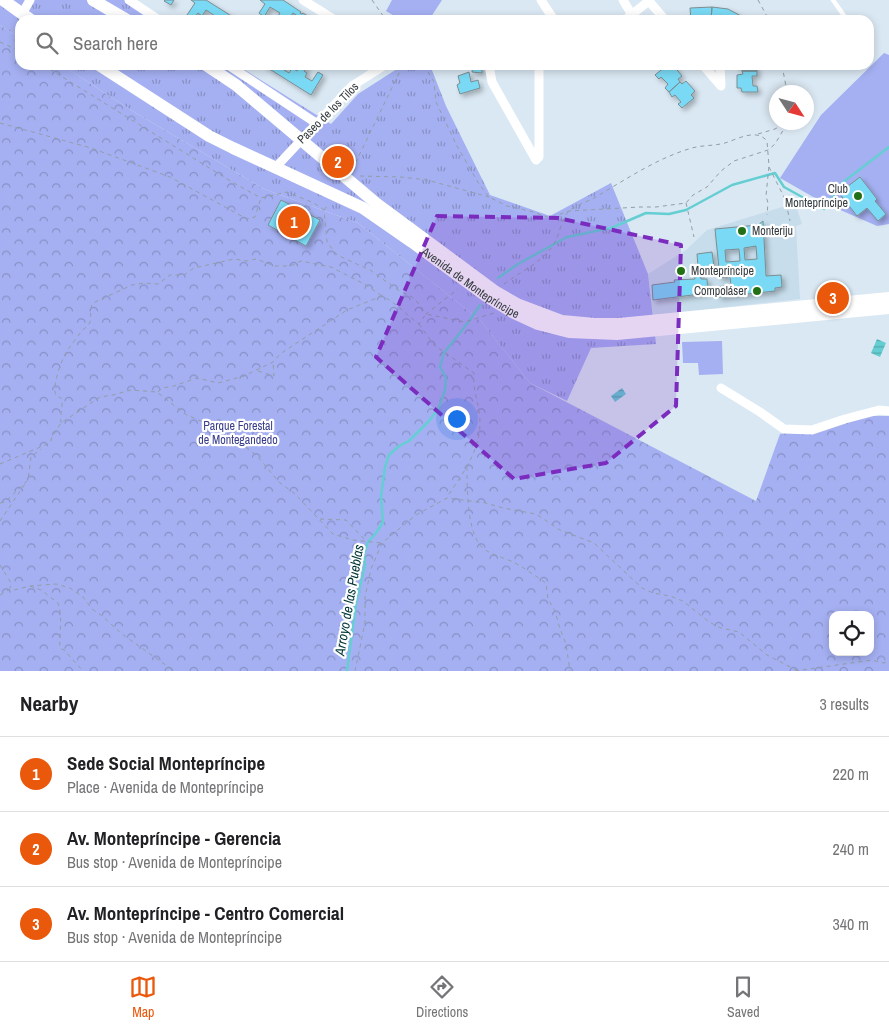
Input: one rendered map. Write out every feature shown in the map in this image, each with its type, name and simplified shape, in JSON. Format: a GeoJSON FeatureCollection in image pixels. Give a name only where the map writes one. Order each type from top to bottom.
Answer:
{"type":"FeatureCollection","features":[{"type":"Feature","properties":{"kind":"street"},"geometry":{"type":"LineString","coordinates":[[3,0],[24,15]]}},
{"type":"Feature","properties":{"kind":"street"},"geometry":{"type":"LineString","coordinates":[[27,15],[30,0]]}},
{"type":"Feature","properties":{"kind":"street"},"geometry":{"type":"LineString","coordinates":[[93,0],[118,15]]}},
{"type":"Feature","properties":{"kind":"street"},"geometry":{"type":"LineString","coordinates":[[128,0],[151,15]]}},
{"type":"Feature","properties":{"kind":"street"},"geometry":{"type":"LineString","coordinates":[[303,0],[327,15]]}},
{"type":"Feature","properties":{"kind":"street"},"geometry":{"type":"LineString","coordinates":[[541,0],[551,15]]}},
{"type":"Feature","properties":{"kind":"street"},"geometry":{"type":"LineString","coordinates":[[623,0],[628,15]]}},
{"type":"Feature","properties":{"kind":"street"},"geometry":{"type":"LineString","coordinates":[[631,15],[649,0],[661,15]]}},
{"type":"Feature","properties":{"kind":"street","name":"Avenida de Montepríncipe"},"geometry":{"type":"LineString","coordinates":[[107,70],[209,136],[353,203],[381,220],[486,296],[512,312],[538,324],[569,332],[617,334],[889,308]]}},
{"type":"Feature","properties":{"kind":"street","name":"Avenida de Montepríncipe"},"geometry":{"type":"LineString","coordinates":[[214,70],[236,85],[377,204],[496,292],[517,304],[562,322],[619,324],[889,298]]}},
{"type":"Feature","properties":{"kind":"street"},"geometry":{"type":"LineString","coordinates":[[236,70],[316,123]]}},
{"type":"Feature","properties":{"kind":"street","name":"Paseo de los Tilos"},"geometry":{"type":"LineString","coordinates":[[275,168],[352,86],[377,70]]}},
{"type":"Feature","properties":{"kind":"street"},"geometry":{"type":"LineString","coordinates":[[490,70],[492,82],[536,160],[539,157],[539,70]]}},
{"type":"Feature","properties":{"kind":"street"},"geometry":{"type":"LineString","coordinates":[[707,70],[721,86],[720,70]]}},
{"type":"Feature","properties":{"kind":"street"},"geometry":{"type":"LineString","coordinates":[[721,388],[784,429],[812,430],[879,410],[889,411]]}},
{"type":"Feature","properties":{"kind":"lane"},"geometry":{"type":"LineString","coordinates":[[833,0],[844,15]]}},
{"type":"Feature","properties":{"kind":"lane"},"geometry":{"type":"LineString","coordinates":[[777,318],[802,306],[821,311],[825,314]]}},
{"type":"Feature","properties":{"kind":"path"},"geometry":{"type":"LineString","coordinates":[[372,0],[382,15]]}},
{"type":"Feature","properties":{"kind":"path"},"geometry":{"type":"LineString","coordinates":[[758,0],[766,15]]}},
{"type":"Feature","properties":{"kind":"path"},"geometry":{"type":"LineString","coordinates":[[0,42],[15,49]]}},
{"type":"Feature","properties":{"kind":"path"},"geometry":{"type":"LineString","coordinates":[[51,70],[261,198],[287,192],[314,203],[324,210]]}},
{"type":"Feature","properties":{"kind":"path"},"geometry":{"type":"LineString","coordinates":[[400,70],[348,178],[401,177],[428,180],[550,218],[569,211],[651,166],[692,148],[727,142],[772,130]]}},
{"type":"Feature","properties":{"kind":"path"},"geometry":{"type":"LineString","coordinates":[[427,70],[434,82],[436,102],[457,146],[489,198]]}},
{"type":"Feature","properties":{"kind":"path"},"geometry":{"type":"LineString","coordinates":[[783,70],[786,85]]}},
{"type":"Feature","properties":{"kind":"path"},"geometry":{"type":"LineString","coordinates":[[0,123],[91,148],[170,177],[247,219],[255,217],[261,198]]}},
{"type":"Feature","properties":{"kind":"path"},"geometry":{"type":"LineString","coordinates":[[569,211],[656,207],[686,203],[693,195],[707,187],[721,171],[734,161],[768,150],[782,130]]}},
{"type":"Feature","properties":{"kind":"path"},"geometry":{"type":"LineString","coordinates":[[758,135],[767,141],[769,166],[766,196],[768,203],[767,215]]}},
{"type":"Feature","properties":{"kind":"path"},"geometry":{"type":"LineString","coordinates":[[769,166],[785,199],[790,221]]}},
{"type":"Feature","properties":{"kind":"path"},"geometry":{"type":"LineString","coordinates":[[337,195],[324,210],[327,242],[337,255],[370,270],[398,290],[412,297],[426,314],[465,322],[491,313],[497,313]]}},
{"type":"Feature","properties":{"kind":"path"},"geometry":{"type":"LineString","coordinates":[[686,203],[694,237]]}},
{"type":"Feature","properties":{"kind":"path"},"geometry":{"type":"LineString","coordinates":[[500,287],[543,257],[554,244],[559,228],[569,211]]}},
{"type":"Feature","properties":{"kind":"path"},"geometry":{"type":"LineString","coordinates":[[62,423],[60,415],[62,402],[56,395],[54,388],[65,354],[80,332],[89,325],[91,320],[90,308],[93,303],[132,285],[144,283],[158,284],[170,276],[184,275],[194,268],[234,259],[248,261],[256,259],[275,266],[293,265],[301,261],[331,267],[392,301],[419,324],[434,345],[474,373],[472,383],[480,423],[478,441],[467,467],[447,498],[416,515],[382,543],[371,569],[365,597],[365,623],[355,671]]}},
{"type":"Feature","properties":{"kind":"path"},"geometry":{"type":"LineString","coordinates":[[419,324],[426,314],[463,284]]}},
{"type":"Feature","properties":{"kind":"path"},"geometry":{"type":"LineString","coordinates":[[157,392],[162,388],[197,378],[218,383],[257,371],[274,362],[280,354],[346,310],[382,296]]}},
{"type":"Feature","properties":{"kind":"path"},"geometry":{"type":"LineString","coordinates":[[257,371],[274,376],[274,362]]}},
{"type":"Feature","properties":{"kind":"path"},"geometry":{"type":"LineString","coordinates":[[0,521],[28,480],[31,457],[50,443],[62,423],[100,397],[113,396],[131,390],[157,392],[185,414],[205,423],[218,435],[232,439],[247,448],[333,534],[353,540],[382,543]]}},
{"type":"Feature","properties":{"kind":"path"},"geometry":{"type":"LineString","coordinates":[[0,464],[44,447]]}},
{"type":"Feature","properties":{"kind":"path"},"geometry":{"type":"LineString","coordinates":[[467,467],[468,500],[479,544],[492,554],[525,569],[546,583],[548,599],[555,611],[566,644],[570,671]]}},
{"type":"Feature","properties":{"kind":"path"},"geometry":{"type":"LineString","coordinates":[[0,503],[4,502],[28,480]]}},
{"type":"Feature","properties":{"kind":"path"},"geometry":{"type":"LineString","coordinates":[[447,498],[468,500],[536,514],[560,530],[594,543],[642,588],[683,602],[709,622],[721,628],[739,632],[767,654],[797,671],[872,660],[883,663],[889,662]]}},
{"type":"Feature","properties":{"kind":"path"},"geometry":{"type":"LineString","coordinates":[[319,520],[331,518],[346,520],[368,542]]}},
{"type":"Feature","properties":{"kind":"path"},"geometry":{"type":"LineString","coordinates":[[0,565],[11,583],[10,589]]}},
{"type":"Feature","properties":{"kind":"path"},"geometry":{"type":"LineString","coordinates":[[0,595],[10,589],[14,590],[30,586],[56,584],[70,588],[83,597],[92,609],[122,634],[174,671]]}},
{"type":"Feature","properties":{"kind":"path"},"geometry":{"type":"LineString","coordinates":[[30,586],[41,590],[58,603],[61,622],[59,631],[60,648],[83,671]]}},
{"type":"Feature","properties":{"kind":"highlighted area"},"geometry":{"type":"Polygon","coordinates":[[[437,216],[558,218],[681,245],[676,406],[606,463],[514,479],[376,357],[437,216]]]}},
{"type":"Feature","properties":{"kind":"shaded area"},"geometry":{"type":"Polygon","coordinates":[[[795,203],[802,224],[796,226],[800,299],[653,315],[648,274],[686,250],[707,230],[795,203]]]}},
{"type":"Feature","properties":{"kind":"shaded area"},"geometry":{"type":"Polygon","coordinates":[[[877,339],[886,343],[880,357],[871,353],[877,339]]]}},
{"type":"Feature","properties":{"kind":"shaded area"},"geometry":{"type":"Polygon","coordinates":[[[622,388],[626,394],[615,402],[611,396],[622,388]]]}},
{"type":"Feature","properties":{"kind":"green space"},"geometry":{"type":"Polygon","coordinates":[[[0,0],[134,0],[158,15],[15,15],[15,35],[0,25],[0,0]]]}},
{"type":"Feature","properties":{"kind":"green space"},"geometry":{"type":"Polygon","coordinates":[[[392,0],[442,0],[432,15],[393,15],[386,11],[392,0]]]}},
{"type":"Feature","properties":{"kind":"green space","name":"Parque Forestal de Montegandedo"},"geometry":{"type":"Polygon","coordinates":[[[0,25],[15,35],[15,70],[70,70],[126,107],[264,189],[358,223],[481,321],[530,383],[756,501],[780,434],[870,416],[889,416],[889,671],[0,671],[0,25]]]}},
{"type":"Feature","properties":{"kind":"green space"},"geometry":{"type":"Polygon","coordinates":[[[884,53],[889,55],[889,224],[877,226],[822,202],[780,178],[811,130],[814,130],[814,126],[821,115],[867,70],[874,70],[874,63],[884,53]]]}},
{"type":"Feature","properties":{"kind":"green space"},"geometry":{"type":"Polygon","coordinates":[[[70,70],[245,70],[331,124],[358,94],[395,70],[432,70],[446,106],[490,195],[550,216],[611,183],[648,274],[656,344],[591,348],[567,401],[530,383],[481,321],[358,223],[264,189],[126,107],[70,70]]]}},
{"type":"Feature","properties":{"kind":"green space"},"geometry":{"type":"Polygon","coordinates":[[[722,341],[723,374],[699,375],[698,363],[683,363],[682,342],[722,341]]]}},
{"type":"Feature","properties":{"kind":"building"},"geometry":{"type":"Polygon","coordinates":[[[165,0],[174,0],[171,5],[165,0]]]}},
{"type":"Feature","properties":{"kind":"building"},"geometry":{"type":"Polygon","coordinates":[[[191,0],[206,0],[230,15],[214,15],[206,10],[203,15],[198,13],[196,15],[187,15],[195,3],[191,0]]]}},
{"type":"Feature","properties":{"kind":"building"},"geometry":{"type":"Polygon","coordinates":[[[260,0],[283,0],[300,13],[306,15],[296,15],[293,13],[292,15],[279,15],[280,13],[270,7],[265,15],[262,15],[259,13],[265,4],[260,0]]]}},
{"type":"Feature","properties":{"kind":"building"},"geometry":{"type":"Polygon","coordinates":[[[712,7],[711,15],[691,15],[690,8],[712,7]]]}},
{"type":"Feature","properties":{"kind":"building"},"geometry":{"type":"Polygon","coordinates":[[[712,7],[728,9],[739,15],[711,15],[712,7]]]}},
{"type":"Feature","properties":{"kind":"building"},"geometry":{"type":"Polygon","coordinates":[[[271,70],[284,70],[289,73],[291,70],[305,70],[307,73],[305,77],[312,81],[318,72],[323,75],[311,95],[271,70]]]}},
{"type":"Feature","properties":{"kind":"building"},"geometry":{"type":"Polygon","coordinates":[[[472,70],[482,70],[482,73],[472,72],[472,70]]]}},
{"type":"Feature","properties":{"kind":"building"},"geometry":{"type":"Polygon","coordinates":[[[661,70],[677,70],[682,76],[678,79],[680,82],[669,92],[665,88],[668,84],[661,77],[659,79],[655,75],[661,70]]]}},
{"type":"Feature","properties":{"kind":"building"},"geometry":{"type":"Polygon","coordinates":[[[742,71],[757,71],[757,76],[752,76],[753,86],[757,86],[758,92],[742,92],[741,88],[737,88],[737,75],[743,74],[742,71]]]}},
{"type":"Feature","properties":{"kind":"building"},"geometry":{"type":"Polygon","coordinates":[[[469,72],[471,82],[478,80],[480,88],[460,94],[457,85],[460,83],[458,76],[469,72]]]}},
{"type":"Feature","properties":{"kind":"building"},"geometry":{"type":"Polygon","coordinates":[[[686,81],[695,91],[691,95],[694,98],[682,108],[678,104],[681,102],[675,95],[672,97],[669,92],[680,82],[682,84],[686,81]]]}},
{"type":"Feature","properties":{"kind":"building","name":"Club Montepríncipe"},"geometry":{"type":"Polygon","coordinates":[[[860,177],[877,199],[875,201],[886,214],[878,221],[867,208],[857,216],[839,193],[860,177]]]}},
{"type":"Feature","properties":{"kind":"building"},"geometry":{"type":"Polygon","coordinates":[[[281,200],[320,220],[306,246],[268,225],[281,200]]]}},
{"type":"Feature","properties":{"kind":"building"},"geometry":{"type":"Polygon","coordinates":[[[763,221],[766,276],[781,275],[782,287],[775,288],[775,291],[719,297],[717,287],[731,285],[730,277],[720,278],[715,229],[758,225],[763,221]],[[756,246],[744,248],[745,260],[757,259],[756,246]],[[739,249],[725,250],[726,262],[740,261],[739,249]]]}},
{"type":"Feature","properties":{"kind":"building"},"geometry":{"type":"Polygon","coordinates":[[[712,252],[714,267],[700,269],[701,279],[707,279],[708,293],[653,300],[652,285],[675,282],[674,280],[695,279],[694,267],[698,266],[697,254],[712,252]]]}},
{"type":"Feature","properties":{"kind":"waterway","name":"Arroyo de las Pueblas"},"geometry":{"type":"LineString","coordinates":[[498,278],[518,264],[567,237],[611,228],[646,213],[669,214],[686,210],[732,185],[775,173],[784,187],[824,209],[842,183],[889,147]]}},
{"type":"Feature","properties":{"kind":"waterway","name":"Arroyo de las Pueblas"},"geometry":{"type":"LineString","coordinates":[[347,671],[356,603],[365,565],[364,554],[368,542],[383,522],[381,497],[385,467],[389,455],[399,446],[409,441],[439,408],[445,390],[446,378],[440,367],[444,353],[480,305]]}},
{"type":"Feature","properties":{"kind":"place","name":"Av. Montepríncipe - Gerencia"},"geometry":{"type":"Point","coordinates":[338,162]}},
{"type":"Feature","properties":{"kind":"place","name":"Club Montepríncipe"},"geometry":{"type":"Point","coordinates":[858,196]}},
{"type":"Feature","properties":{"kind":"place","name":"Sede Social Montepríncipe"},"geometry":{"type":"Point","coordinates":[294,222]}},
{"type":"Feature","properties":{"kind":"place","name":"Monteriju"},"geometry":{"type":"Point","coordinates":[742,231]}},
{"type":"Feature","properties":{"kind":"place","name":"Montepríncipe"},"geometry":{"type":"Point","coordinates":[681,271]}},
{"type":"Feature","properties":{"kind":"place","name":"Compoláser"},"geometry":{"type":"Point","coordinates":[757,291]}},
{"type":"Feature","properties":{"kind":"place","name":"Av. Montepríncipe - Centro Comercial"},"geometry":{"type":"Point","coordinates":[833,298]}}]}
